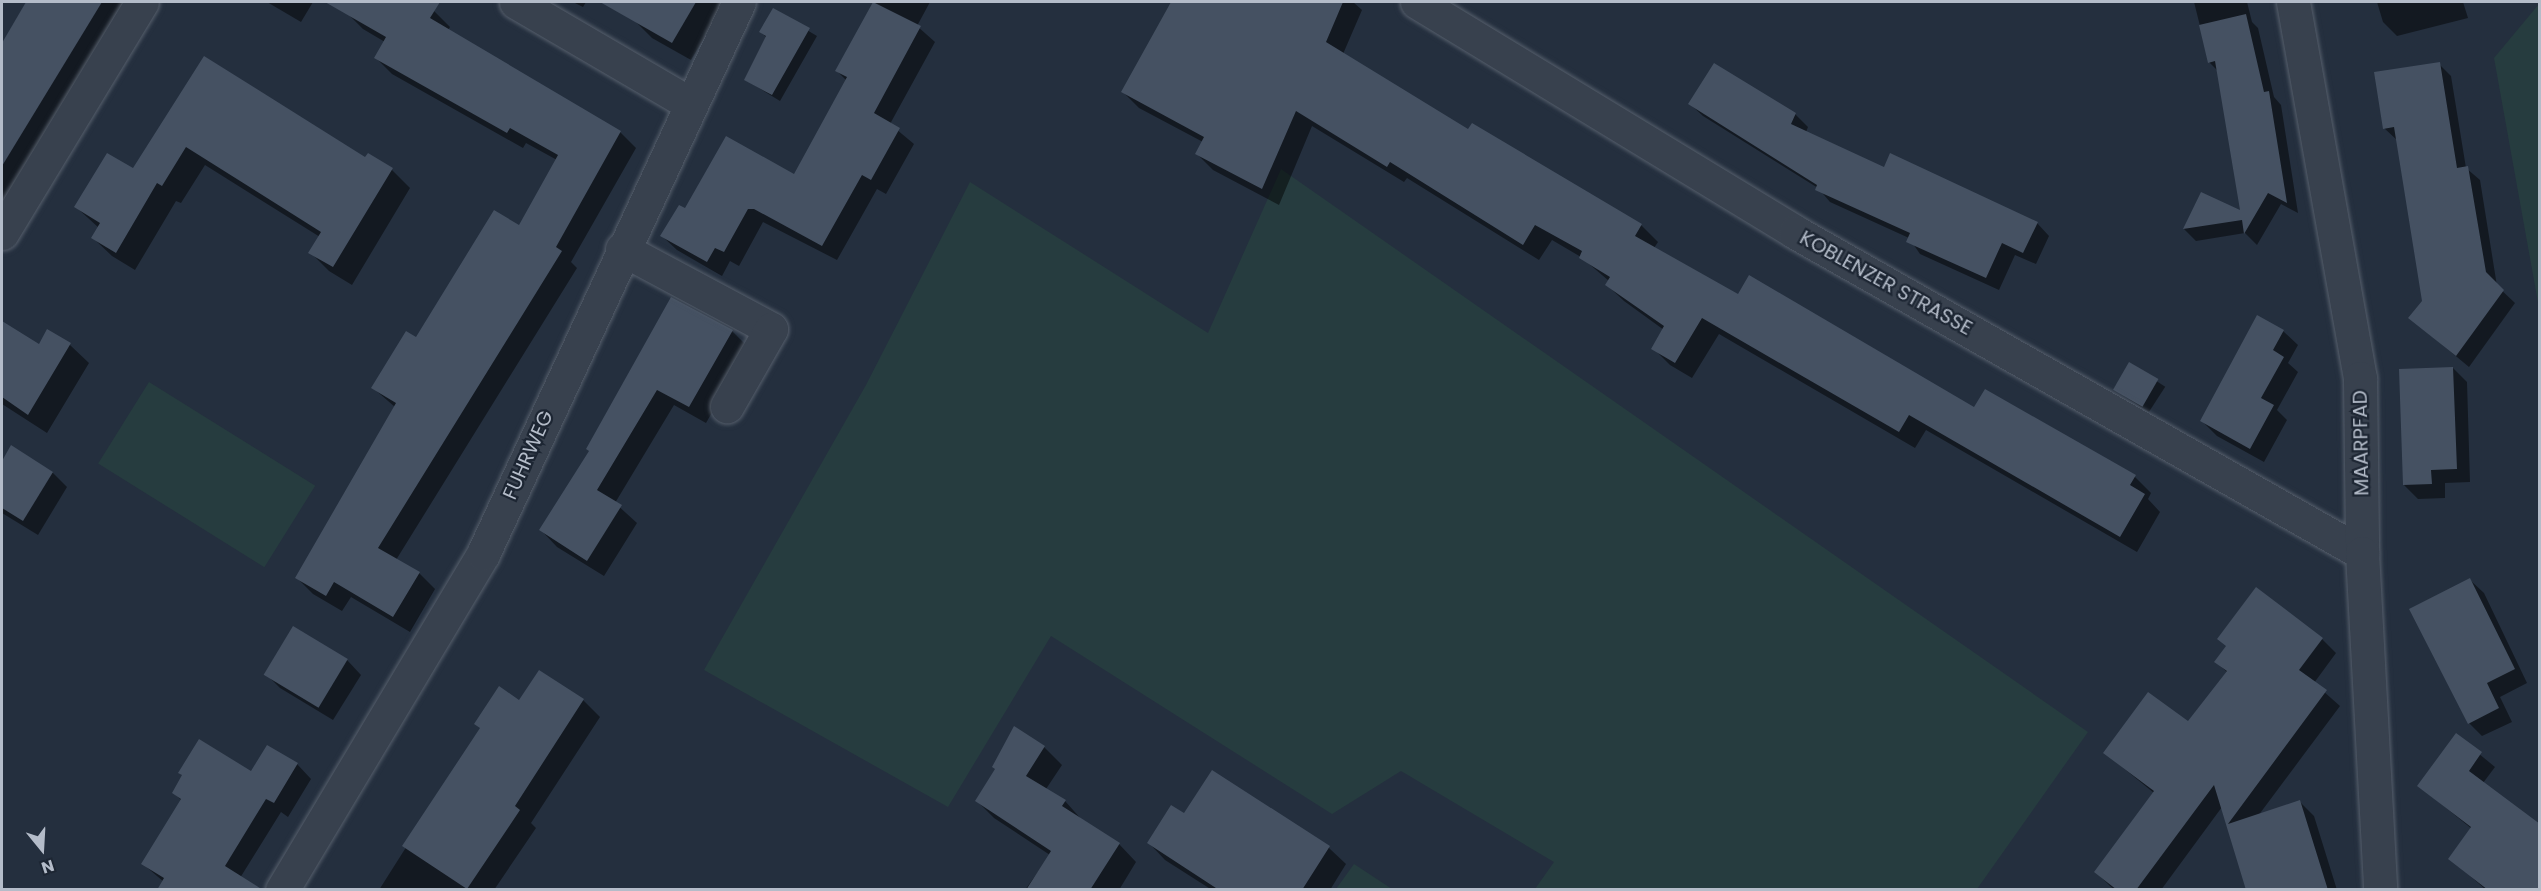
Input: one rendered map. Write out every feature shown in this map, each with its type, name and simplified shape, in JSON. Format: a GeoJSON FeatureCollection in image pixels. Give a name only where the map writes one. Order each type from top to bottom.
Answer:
{"type":"FeatureCollection","features":[{"type":"Feature","properties":{"kind":"street"},"geometry":{"type":"LineString","coordinates":[[2,233],[142,2]]}},
{"type":"Feature","properties":{"kind":"street"},"geometry":{"type":"LineString","coordinates":[[516,2],[688,103]]}},
{"type":"Feature","properties":{"kind":"street","name":"FUHRWEG"},"geometry":{"type":"LineString","coordinates":[[282,890],[483,554],[688,103],[739,2]]}},
{"type":"Feature","properties":{"kind":"street","name":"KOBLENZER STRASSE"},"geometry":{"type":"LineString","coordinates":[[1417,2],[1795,232],[2362,553]]}},
{"type":"Feature","properties":{"kind":"street","name":"MAARPFAD"},"geometry":{"type":"LineString","coordinates":[[2293,2],[2360,378],[2362,553],[2380,890]]}},
{"type":"Feature","properties":{"kind":"street"},"geometry":{"type":"LineString","coordinates":[[622,249],[771,329],[727,406]]}},
{"type":"Feature","properties":{"kind":"green space"},"geometry":{"type":"Polygon","coordinates":[[[2539,4],[2539,308],[2494,58],[2539,4]]]}},
{"type":"Feature","properties":{"kind":"green space"},"geometry":{"type":"Polygon","coordinates":[[[1281,169],[2088,732],[1977,889],[1535,889],[1554,862],[1401,771],[1332,814],[1051,636],[948,807],[704,670],[866,385],[970,182],[1208,333],[1281,169]]]}},
{"type":"Feature","properties":{"kind":"green space"},"geometry":{"type":"Polygon","coordinates":[[[149,382],[315,486],[264,567],[98,463],[149,382]]]}},
{"type":"Feature","properties":{"kind":"green space"},"geometry":{"type":"Polygon","coordinates":[[[1354,864],[1392,889],[1336,889],[1354,864]]]}},
{"type":"Feature","properties":{"kind":"building"},"geometry":{"type":"Polygon","coordinates":[[[26,2],[102,2],[2,166],[2,43],[26,2]]]}},
{"type":"Feature","properties":{"kind":"building"},"geometry":{"type":"Polygon","coordinates":[[[325,2],[440,2],[430,18],[621,131],[556,247],[562,251],[378,548],[420,572],[393,617],[334,582],[326,596],[295,578],[396,403],[371,388],[406,331],[416,337],[494,210],[519,225],[558,155],[510,128],[507,133],[374,58],[386,37],[325,2]]]}},
{"type":"Feature","properties":{"kind":"building"},"geometry":{"type":"Polygon","coordinates":[[[600,2],[696,2],[672,43],[600,2]]]}},
{"type":"Feature","properties":{"kind":"building"},"geometry":{"type":"Polygon","coordinates":[[[873,2],[921,26],[874,113],[900,128],[871,180],[862,175],[822,246],[754,209],[748,209],[724,252],[715,248],[707,262],[660,236],[679,205],[685,208],[726,136],[794,174],[847,77],[835,71],[873,2]]]}},
{"type":"Feature","properties":{"kind":"building"},"geometry":{"type":"Polygon","coordinates":[[[1171,2],[1343,2],[1326,42],[1468,129],[1472,123],[1642,224],[1635,236],[1738,294],[1749,275],[1974,407],[1985,389],[2136,475],[2130,485],[2145,494],[2120,537],[1909,415],[1899,432],[1702,318],[1675,363],[1651,349],[1664,326],[1605,285],[1610,277],[1579,258],[1582,251],[1535,225],[1523,245],[1390,162],[1387,167],[1296,111],[1262,189],[1195,154],[1204,137],[1121,92],[1171,2]]]}},
{"type":"Feature","properties":{"kind":"building"},"geometry":{"type":"Polygon","coordinates":[[[773,8],[810,28],[772,95],[744,80],[766,36],[759,32],[773,8]]]}},
{"type":"Feature","properties":{"kind":"building"},"geometry":{"type":"Polygon","coordinates":[[[2246,14],[2264,92],[2269,91],[2287,203],[2268,193],[2244,234],[2242,220],[2183,229],[2201,192],[2240,210],[2215,61],[2208,63],[2199,25],[2246,14]]]}},
{"type":"Feature","properties":{"kind":"building"},"geometry":{"type":"Polygon","coordinates":[[[204,56],[365,157],[368,153],[393,168],[333,267],[308,253],[321,232],[186,147],[162,186],[157,183],[116,253],[91,238],[100,223],[74,207],[107,153],[133,168],[204,56]]]}},
{"type":"Feature","properties":{"kind":"building"},"geometry":{"type":"Polygon","coordinates":[[[2440,62],[2457,168],[2468,166],[2486,272],[2504,290],[2456,356],[2408,318],[2422,301],[2394,127],[2383,129],[2374,72],[2440,62]]]}},
{"type":"Feature","properties":{"kind":"building"},"geometry":{"type":"Polygon","coordinates":[[[1714,63],[1796,113],[1791,124],[1884,167],[1890,153],[2038,222],[2023,253],[2002,243],[1986,278],[1906,242],[1910,233],[1815,190],[1817,185],[1688,104],[1714,63]]]}},
{"type":"Feature","properties":{"kind":"building"},"geometry":{"type":"Polygon","coordinates":[[[671,297],[733,330],[689,407],[657,390],[597,490],[622,505],[587,561],[539,530],[589,451],[586,449],[671,297]]]}},
{"type":"Feature","properties":{"kind":"building"},"geometry":{"type":"Polygon","coordinates":[[[2257,315],[2284,330],[2273,350],[2284,357],[2261,398],[2274,405],[2250,449],[2200,421],[2257,315]]]}},
{"type":"Feature","properties":{"kind":"building"},"geometry":{"type":"Polygon","coordinates":[[[2,321],[39,344],[47,329],[71,343],[28,415],[2,397],[2,321]]]}},
{"type":"Feature","properties":{"kind":"building"},"geometry":{"type":"Polygon","coordinates":[[[2129,362],[2158,379],[2142,407],[2113,390],[2129,362]]]}},
{"type":"Feature","properties":{"kind":"building"},"geometry":{"type":"Polygon","coordinates":[[[2453,367],[2457,469],[2431,470],[2432,484],[2403,485],[2399,369],[2453,367]]]}},
{"type":"Feature","properties":{"kind":"building"},"geometry":{"type":"Polygon","coordinates":[[[11,445],[53,472],[23,521],[2,508],[2,461],[11,445]]]}},
{"type":"Feature","properties":{"kind":"building"},"geometry":{"type":"Polygon","coordinates":[[[2470,578],[2515,669],[2487,683],[2499,708],[2468,724],[2409,609],[2470,578]]]}},
{"type":"Feature","properties":{"kind":"building"},"geometry":{"type":"Polygon","coordinates":[[[2256,587],[2323,638],[2299,670],[2327,690],[2228,824],[2300,800],[2328,890],[2246,890],[2214,785],[2136,890],[2117,890],[2094,872],[2154,791],[2103,753],[2148,692],[2188,721],[2227,671],[2214,662],[2226,646],[2217,639],[2256,587]]]}},
{"type":"Feature","properties":{"kind":"building"},"geometry":{"type":"Polygon","coordinates":[[[293,626],[348,659],[319,708],[264,675],[293,626]]]}},
{"type":"Feature","properties":{"kind":"building"},"geometry":{"type":"Polygon","coordinates":[[[539,670],[584,699],[515,806],[520,810],[467,889],[402,846],[480,728],[474,724],[499,686],[519,700],[539,670]]]}},
{"type":"Feature","properties":{"kind":"building"},"geometry":{"type":"Polygon","coordinates":[[[1014,726],[1045,746],[1026,776],[1066,800],[1062,806],[1120,843],[1090,890],[1026,890],[1051,851],[975,801],[995,769],[992,767],[1014,726]]]}},
{"type":"Feature","properties":{"kind":"building"},"geometry":{"type":"Polygon","coordinates":[[[2456,733],[2482,752],[2469,771],[2540,824],[2540,890],[2488,890],[2448,859],[2471,827],[2417,786],[2456,733]]]}},
{"type":"Feature","properties":{"kind":"building"},"geometry":{"type":"Polygon","coordinates":[[[199,739],[251,771],[267,745],[298,763],[274,803],[266,799],[225,866],[263,890],[157,890],[164,878],[141,864],[181,799],[172,793],[182,775],[178,773],[199,739]]]}},
{"type":"Feature","properties":{"kind":"building"},"geometry":{"type":"Polygon","coordinates":[[[1212,770],[1330,846],[1302,890],[1219,890],[1147,843],[1171,805],[1184,813],[1212,770]]]}}]}
